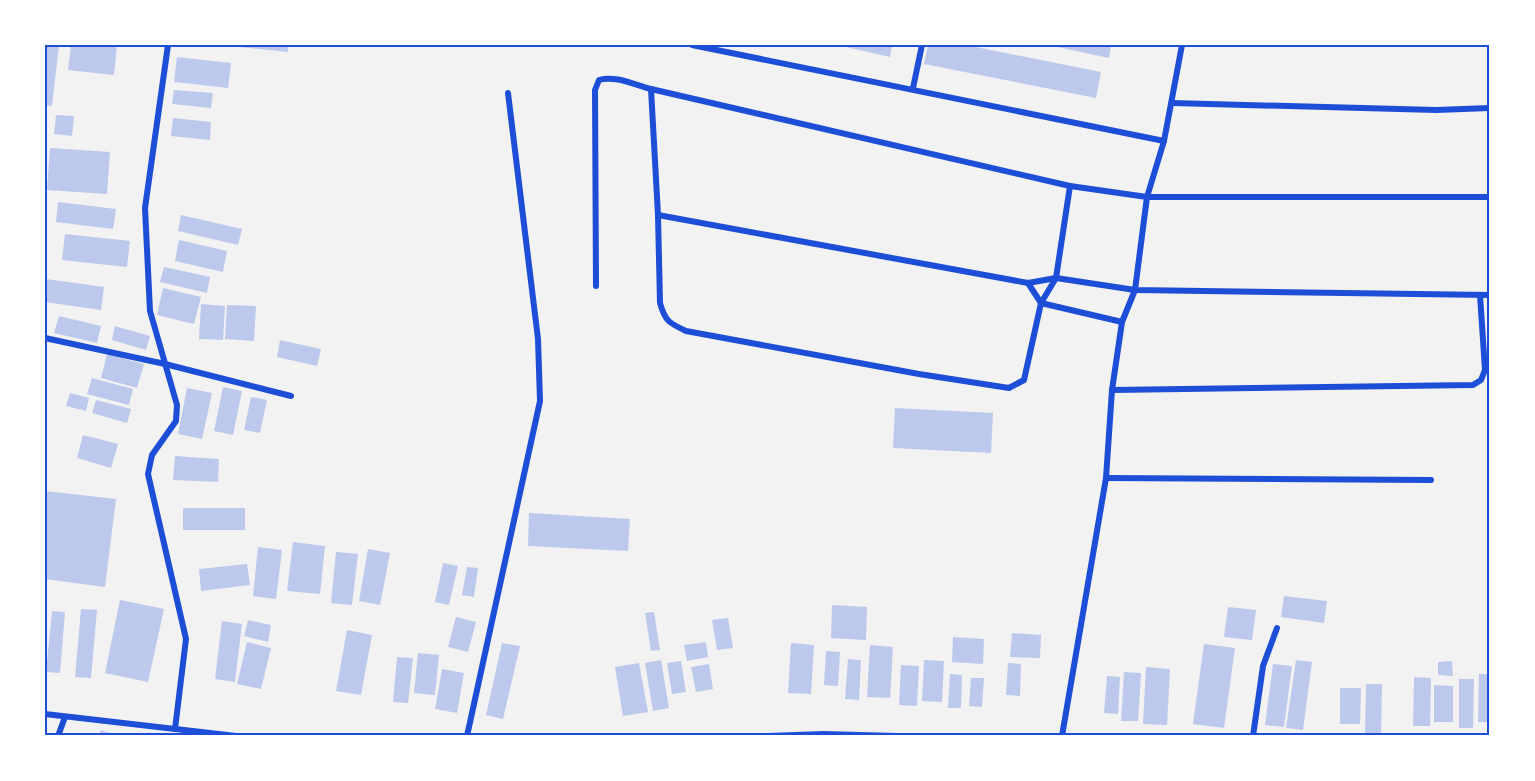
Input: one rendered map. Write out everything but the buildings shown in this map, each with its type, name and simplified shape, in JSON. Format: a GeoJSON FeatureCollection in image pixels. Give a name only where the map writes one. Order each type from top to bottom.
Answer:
{"type":"FeatureCollection","features":[{"type":"Feature","properties":{"kind":"street"},"geometry":{"type":"LineString","coordinates":[[168,45],[145,208],[150,311],[175,394],[176,420],[152,455],[148,474],[186,639],[175,729]]}},
{"type":"Feature","properties":{"kind":"street"},"geometry":{"type":"LineString","coordinates":[[692,45],[913,88],[1164,141]]}},
{"type":"Feature","properties":{"kind":"street"},"geometry":{"type":"LineString","coordinates":[[913,88],[922,45]]}},
{"type":"Feature","properties":{"kind":"street"},"geometry":{"type":"LineString","coordinates":[[1062,736],[1106,478],[1112,390],[1122,322],[1135,290],[1147,196],[1164,141],[1182,45]]}},
{"type":"Feature","properties":{"kind":"street"},"geometry":{"type":"LineString","coordinates":[[596,286],[596,84],[604,78],[1070,186],[1147,196],[1490,197]]}},
{"type":"Feature","properties":{"kind":"street"},"geometry":{"type":"LineString","coordinates":[[651,89],[660,303],[664,317],[673,325],[686,331],[919,374],[1009,388],[1024,380],[1041,303],[1056,278],[1070,186]]}},
{"type":"Feature","properties":{"kind":"street"},"geometry":{"type":"LineString","coordinates":[[467,736],[540,401],[538,339],[508,93]]}},
{"type":"Feature","properties":{"kind":"street"},"geometry":{"type":"LineString","coordinates":[[1172,104],[1436,110],[1490,108]]}},
{"type":"Feature","properties":{"kind":"street"},"geometry":{"type":"LineString","coordinates":[[658,215],[1028,283],[1056,278],[1135,290],[1490,295]]}},
{"type":"Feature","properties":{"kind":"street"},"geometry":{"type":"LineString","coordinates":[[1028,283],[1041,303],[1122,322]]}},
{"type":"Feature","properties":{"kind":"street"},"geometry":{"type":"LineString","coordinates":[[1112,390],[1473,385],[1481,380],[1485,370],[1480,295]]}},
{"type":"Feature","properties":{"kind":"street"},"geometry":{"type":"LineString","coordinates":[[45,338],[165,364],[291,396]]}},
{"type":"Feature","properties":{"kind":"street"},"geometry":{"type":"LineString","coordinates":[[1106,478],[1431,480]]}},
{"type":"Feature","properties":{"kind":"street"},"geometry":{"type":"LineString","coordinates":[[1253,736],[1263,666],[1277,628]]}},
{"type":"Feature","properties":{"kind":"street"},"geometry":{"type":"LineString","coordinates":[[45,714],[236,736]]}},
{"type":"Feature","properties":{"kind":"street"},"geometry":{"type":"LineString","coordinates":[[58,736],[65,717]]}},
{"type":"Feature","properties":{"kind":"street"},"geometry":{"type":"LineString","coordinates":[[768,736],[823,734],[897,736]]}}]}
